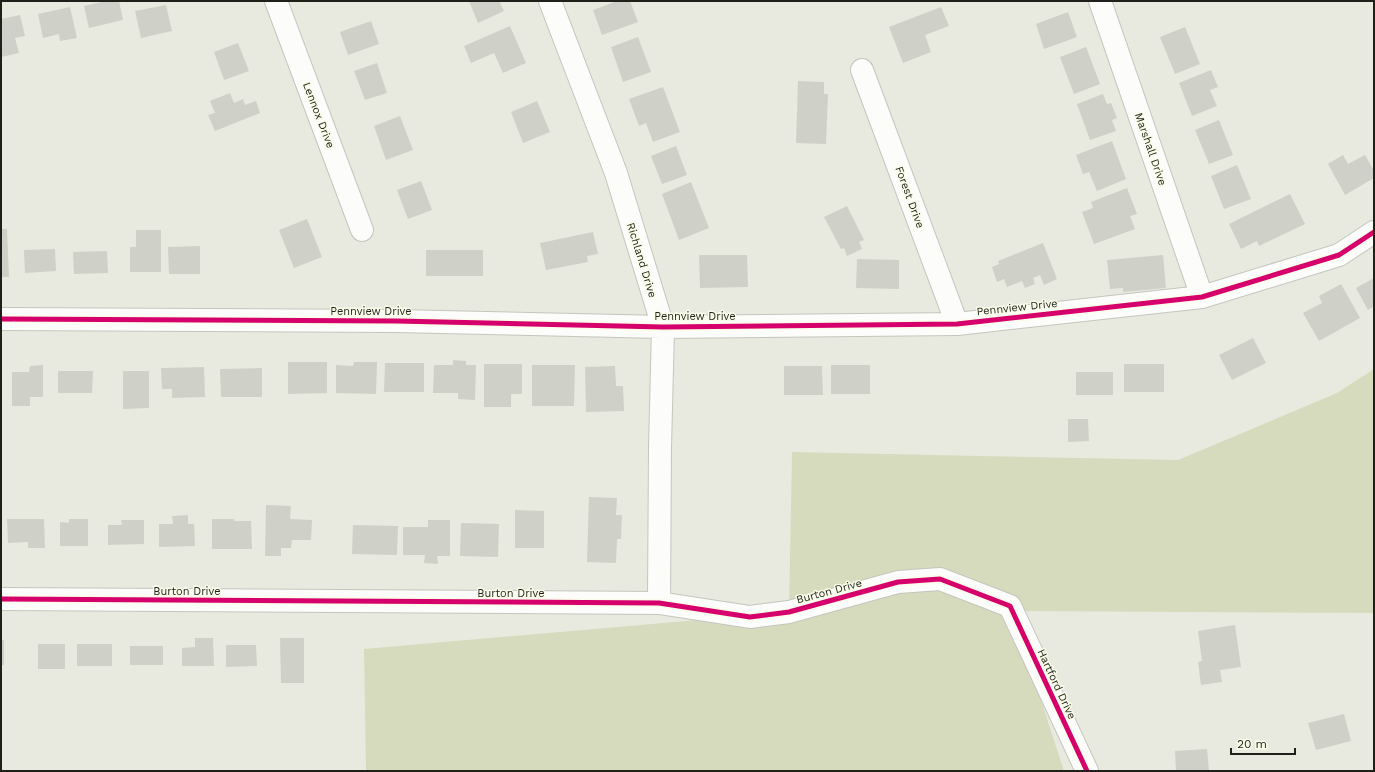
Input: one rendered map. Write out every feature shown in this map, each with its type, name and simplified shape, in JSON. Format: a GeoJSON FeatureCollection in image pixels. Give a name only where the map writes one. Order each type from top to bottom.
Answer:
{"type":"FeatureCollection","features":[{"type":"Feature","properties":{"kind":"street","name":"Lennox Drive"},"geometry":{"type":"LineString","coordinates":[[276,1],[362,230]]}},
{"type":"Feature","properties":{"kind":"street","name":"Richland Drive"},"geometry":{"type":"LineString","coordinates":[[550,1],[616,173],[663,327],[660,448],[659,603]]}},
{"type":"Feature","properties":{"kind":"street","name":"Marshall Drive"},"geometry":{"type":"LineString","coordinates":[[1100,1],[1202,297]]}},
{"type":"Feature","properties":{"kind":"street","name":"Forest Drive"},"geometry":{"type":"LineString","coordinates":[[862,70],[957,324]]}},
{"type":"Feature","properties":{"kind":"street","name":"Pennview Drive"},"geometry":{"type":"LineString","coordinates":[[1,319],[396,321],[663,327],[957,324],[1202,297],[1339,255],[1374,232]]}},
{"type":"Feature","properties":{"kind":"street","name":"Burton Drive"},"geometry":{"type":"LineString","coordinates":[[1,599],[659,603],[750,617],[789,612],[898,582],[940,579],[1010,606]]}},
{"type":"Feature","properties":{"kind":"street","name":"Hartford Drive"},"geometry":{"type":"LineString","coordinates":[[1010,606],[1086,771]]}},
{"type":"Feature","properties":{"kind":"green space"},"geometry":{"type":"Polygon","coordinates":[[[1374,369],[1374,613],[1012,611],[1064,771],[366,771],[364,649],[789,612],[792,452],[1178,460],[1337,393],[1374,369]]]}},
{"type":"Feature","properties":{"kind":"building"},"geometry":{"type":"Polygon","coordinates":[[[106,1],[119,1],[123,20],[89,28],[84,6],[106,1]]]}},
{"type":"Feature","properties":{"kind":"building"},"geometry":{"type":"Polygon","coordinates":[[[469,1],[499,1],[504,11],[478,23],[469,1]]]}},
{"type":"Feature","properties":{"kind":"building"},"geometry":{"type":"Polygon","coordinates":[[[617,1],[630,1],[638,22],[602,35],[593,10],[617,1]]]}},
{"type":"Feature","properties":{"kind":"building"},"geometry":{"type":"Polygon","coordinates":[[[166,5],[172,31],[141,38],[135,11],[166,5]]]}},
{"type":"Feature","properties":{"kind":"building"},"geometry":{"type":"Polygon","coordinates":[[[70,7],[77,38],[60,41],[59,34],[43,38],[38,14],[70,7]]]}},
{"type":"Feature","properties":{"kind":"building"},"geometry":{"type":"Polygon","coordinates":[[[941,7],[949,26],[925,35],[931,52],[903,63],[889,27],[941,7]]]}},
{"type":"Feature","properties":{"kind":"building"},"geometry":{"type":"Polygon","coordinates":[[[1068,12],[1077,37],[1044,49],[1036,24],[1068,12]]]}},
{"type":"Feature","properties":{"kind":"building"},"geometry":{"type":"Polygon","coordinates":[[[20,15],[25,36],[15,38],[19,53],[1,57],[1,19],[20,15]]]}},
{"type":"Feature","properties":{"kind":"building"},"geometry":{"type":"Polygon","coordinates":[[[371,21],[379,44],[348,55],[340,32],[371,21]]]}},
{"type":"Feature","properties":{"kind":"building"},"geometry":{"type":"Polygon","coordinates":[[[510,26],[526,63],[503,73],[494,53],[471,63],[464,46],[510,26]]]}},
{"type":"Feature","properties":{"kind":"building"},"geometry":{"type":"Polygon","coordinates":[[[1185,27],[1200,64],[1175,74],[1160,37],[1185,27]]]}},
{"type":"Feature","properties":{"kind":"building"},"geometry":{"type":"Polygon","coordinates":[[[638,37],[651,72],[623,82],[611,47],[638,37]]]}},
{"type":"Feature","properties":{"kind":"building"},"geometry":{"type":"Polygon","coordinates":[[[238,43],[249,71],[224,80],[214,52],[238,43]]]}},
{"type":"Feature","properties":{"kind":"building"},"geometry":{"type":"Polygon","coordinates":[[[1086,47],[1100,84],[1074,94],[1060,57],[1086,47]]]}},
{"type":"Feature","properties":{"kind":"building"},"geometry":{"type":"Polygon","coordinates":[[[377,63],[387,93],[365,100],[354,71],[377,63]]]}},
{"type":"Feature","properties":{"kind":"building"},"geometry":{"type":"Polygon","coordinates":[[[1211,70],[1218,87],[1210,90],[1217,106],[1192,116],[1179,83],[1211,70]]]}},
{"type":"Feature","properties":{"kind":"building"},"geometry":{"type":"Polygon","coordinates":[[[798,81],[824,82],[824,94],[828,94],[826,144],[796,143],[798,81]]]}},
{"type":"Feature","properties":{"kind":"building"},"geometry":{"type":"Polygon","coordinates":[[[663,87],[680,132],[653,142],[646,123],[639,126],[629,99],[663,87]]]}},
{"type":"Feature","properties":{"kind":"building"},"geometry":{"type":"Polygon","coordinates":[[[230,93],[234,103],[243,99],[245,105],[256,101],[260,113],[215,131],[208,115],[215,113],[210,101],[230,93]]]}},
{"type":"Feature","properties":{"kind":"building"},"geometry":{"type":"Polygon","coordinates":[[[1103,94],[1107,104],[1111,103],[1117,118],[1112,120],[1116,131],[1090,140],[1077,104],[1103,94]]]}},
{"type":"Feature","properties":{"kind":"building"},"geometry":{"type":"Polygon","coordinates":[[[537,101],[550,132],[523,143],[511,112],[537,101]]]}},
{"type":"Feature","properties":{"kind":"building"},"geometry":{"type":"Polygon","coordinates":[[[400,116],[413,150],[386,160],[374,126],[400,116]]]}},
{"type":"Feature","properties":{"kind":"building"},"geometry":{"type":"Polygon","coordinates":[[[1219,120],[1233,155],[1209,164],[1195,130],[1219,120]]]}},
{"type":"Feature","properties":{"kind":"building"},"geometry":{"type":"Polygon","coordinates":[[[1112,141],[1126,179],[1097,191],[1089,172],[1083,174],[1076,155],[1112,141]]]}},
{"type":"Feature","properties":{"kind":"building"},"geometry":{"type":"Polygon","coordinates":[[[676,146],[687,175],[662,184],[651,156],[676,146]]]}},
{"type":"Feature","properties":{"kind":"building"},"geometry":{"type":"Polygon","coordinates":[[[1343,155],[1348,164],[1365,155],[1374,171],[1374,178],[1345,195],[1328,164],[1343,155]]]}},
{"type":"Feature","properties":{"kind":"building"},"geometry":{"type":"Polygon","coordinates":[[[1237,165],[1251,199],[1224,209],[1211,176],[1237,165]]]}},
{"type":"Feature","properties":{"kind":"building"},"geometry":{"type":"Polygon","coordinates":[[[421,181],[432,210],[408,219],[397,190],[421,181]]]}},
{"type":"Feature","properties":{"kind":"building"},"geometry":{"type":"Polygon","coordinates":[[[691,182],[709,228],[679,240],[662,194],[691,182]]]}},
{"type":"Feature","properties":{"kind":"building"},"geometry":{"type":"Polygon","coordinates":[[[1127,188],[1137,214],[1130,216],[1135,229],[1094,244],[1082,212],[1093,208],[1091,202],[1127,188]]]}},
{"type":"Feature","properties":{"kind":"building"},"geometry":{"type":"Polygon","coordinates":[[[1290,194],[1305,224],[1259,246],[1257,241],[1241,249],[1229,224],[1290,194]]]}},
{"type":"Feature","properties":{"kind":"building"},"geometry":{"type":"Polygon","coordinates":[[[847,206],[864,240],[859,242],[862,249],[847,256],[844,248],[841,249],[824,217],[847,206]]]}},
{"type":"Feature","properties":{"kind":"building"},"geometry":{"type":"Polygon","coordinates":[[[307,219],[322,257],[294,268],[279,230],[307,219]]]}},
{"type":"Feature","properties":{"kind":"building"},"geometry":{"type":"Polygon","coordinates":[[[1,229],[7,229],[9,277],[1,277],[1,229]]]}},
{"type":"Feature","properties":{"kind":"building"},"geometry":{"type":"Polygon","coordinates":[[[136,230],[161,230],[161,272],[130,272],[130,247],[136,247],[136,230]]]}},
{"type":"Feature","properties":{"kind":"building"},"geometry":{"type":"Polygon","coordinates":[[[593,232],[598,254],[587,256],[588,262],[546,270],[540,243],[593,232]]]}},
{"type":"Feature","properties":{"kind":"building"},"geometry":{"type":"Polygon","coordinates":[[[1043,243],[1057,279],[1044,285],[1040,275],[1033,278],[1035,284],[1025,288],[1022,281],[1007,287],[1004,279],[997,282],[992,267],[999,264],[998,261],[1043,243]]]}},
{"type":"Feature","properties":{"kind":"building"},"geometry":{"type":"Polygon","coordinates":[[[200,246],[200,274],[169,274],[168,247],[200,246]]]}},
{"type":"Feature","properties":{"kind":"building"},"geometry":{"type":"Polygon","coordinates":[[[55,249],[56,271],[25,273],[24,250],[55,249]]]}},
{"type":"Feature","properties":{"kind":"building"},"geometry":{"type":"Polygon","coordinates":[[[426,250],[483,250],[483,276],[426,276],[426,250]]]}},
{"type":"Feature","properties":{"kind":"building"},"geometry":{"type":"Polygon","coordinates":[[[107,251],[108,273],[74,274],[73,252],[107,251]]]}},
{"type":"Feature","properties":{"kind":"building"},"geometry":{"type":"Polygon","coordinates":[[[699,255],[747,255],[748,287],[700,288],[699,255]]]}},
{"type":"Feature","properties":{"kind":"building"},"geometry":{"type":"Polygon","coordinates":[[[1163,255],[1166,288],[1123,292],[1123,288],[1110,289],[1107,260],[1163,255]]]}},
{"type":"Feature","properties":{"kind":"building"},"geometry":{"type":"Polygon","coordinates":[[[857,259],[899,260],[899,289],[856,288],[857,259]]]}},
{"type":"Feature","properties":{"kind":"building"},"geometry":{"type":"Polygon","coordinates":[[[1374,278],[1374,306],[1368,310],[1356,288],[1374,278]]]}},
{"type":"Feature","properties":{"kind":"building"},"geometry":{"type":"Polygon","coordinates":[[[1341,284],[1360,318],[1319,341],[1303,313],[1322,303],[1319,296],[1341,284]]]}},
{"type":"Feature","properties":{"kind":"building"},"geometry":{"type":"Polygon","coordinates":[[[1253,338],[1266,363],[1232,380],[1219,355],[1253,338]]]}},
{"type":"Feature","properties":{"kind":"building"},"geometry":{"type":"Polygon","coordinates":[[[453,360],[466,361],[466,365],[476,365],[475,400],[458,399],[458,393],[433,393],[434,365],[453,365],[453,360]]]}},
{"type":"Feature","properties":{"kind":"building"},"geometry":{"type":"Polygon","coordinates":[[[288,362],[327,362],[327,393],[288,394],[288,362]]]}},
{"type":"Feature","properties":{"kind":"building"},"geometry":{"type":"Polygon","coordinates":[[[354,362],[377,362],[376,394],[336,393],[336,365],[353,366],[354,362]]]}},
{"type":"Feature","properties":{"kind":"building"},"geometry":{"type":"Polygon","coordinates":[[[385,363],[424,363],[424,392],[384,392],[385,363]]]}},
{"type":"Feature","properties":{"kind":"building"},"geometry":{"type":"Polygon","coordinates":[[[484,364],[522,364],[522,394],[511,394],[511,407],[484,407],[484,364]]]}},
{"type":"Feature","properties":{"kind":"building"},"geometry":{"type":"Polygon","coordinates":[[[1124,364],[1164,364],[1164,392],[1124,392],[1124,364]]]}},
{"type":"Feature","properties":{"kind":"building"},"geometry":{"type":"Polygon","coordinates":[[[43,365],[43,397],[30,397],[30,406],[12,406],[12,372],[29,372],[30,366],[43,365]]]}},
{"type":"Feature","properties":{"kind":"building"},"geometry":{"type":"Polygon","coordinates":[[[532,365],[575,365],[574,406],[532,406],[532,365]]]}},
{"type":"Feature","properties":{"kind":"building"},"geometry":{"type":"Polygon","coordinates":[[[831,365],[870,365],[870,394],[831,394],[831,365]]]}},
{"type":"Feature","properties":{"kind":"building"},"geometry":{"type":"Polygon","coordinates":[[[615,366],[616,386],[623,386],[624,411],[586,412],[585,367],[615,366]]]}},
{"type":"Feature","properties":{"kind":"building"},"geometry":{"type":"Polygon","coordinates":[[[784,366],[822,366],[823,395],[784,395],[784,366]]]}},
{"type":"Feature","properties":{"kind":"building"},"geometry":{"type":"Polygon","coordinates":[[[204,367],[205,397],[172,398],[172,389],[162,389],[161,368],[204,367]]]}},
{"type":"Feature","properties":{"kind":"building"},"geometry":{"type":"Polygon","coordinates":[[[262,368],[262,397],[221,397],[220,369],[262,368]]]}},
{"type":"Feature","properties":{"kind":"building"},"geometry":{"type":"Polygon","coordinates":[[[58,371],[93,371],[92,393],[58,393],[58,371]]]}},
{"type":"Feature","properties":{"kind":"building"},"geometry":{"type":"Polygon","coordinates":[[[123,371],[149,371],[149,408],[123,409],[123,371]]]}},
{"type":"Feature","properties":{"kind":"building"},"geometry":{"type":"Polygon","coordinates":[[[1076,372],[1113,372],[1113,395],[1076,395],[1076,372]]]}},
{"type":"Feature","properties":{"kind":"building"},"geometry":{"type":"Polygon","coordinates":[[[1068,419],[1088,419],[1089,441],[1068,442],[1068,419]]]}},
{"type":"Feature","properties":{"kind":"building"},"geometry":{"type":"Polygon","coordinates":[[[589,497],[617,498],[616,515],[622,515],[621,539],[617,539],[616,563],[587,562],[589,497]]]}},
{"type":"Feature","properties":{"kind":"building"},"geometry":{"type":"Polygon","coordinates":[[[266,505],[291,506],[290,519],[312,520],[311,540],[292,540],[291,548],[281,548],[281,556],[265,556],[266,505]]]}},
{"type":"Feature","properties":{"kind":"building"},"geometry":{"type":"Polygon","coordinates":[[[515,510],[544,511],[544,548],[515,548],[515,510]]]}},
{"type":"Feature","properties":{"kind":"building"},"geometry":{"type":"Polygon","coordinates":[[[188,515],[188,524],[194,524],[195,546],[159,547],[159,524],[173,524],[172,516],[188,515]]]}},
{"type":"Feature","properties":{"kind":"building"},"geometry":{"type":"Polygon","coordinates":[[[7,519],[44,519],[45,548],[28,548],[28,542],[8,543],[7,519]]]}},
{"type":"Feature","properties":{"kind":"building"},"geometry":{"type":"Polygon","coordinates":[[[69,519],[88,519],[88,546],[60,546],[60,522],[69,523],[69,519]]]}},
{"type":"Feature","properties":{"kind":"building"},"geometry":{"type":"Polygon","coordinates":[[[212,519],[251,521],[252,549],[212,549],[212,519]]]}},
{"type":"Feature","properties":{"kind":"building"},"geometry":{"type":"Polygon","coordinates":[[[121,520],[144,520],[144,544],[108,545],[108,525],[122,525],[121,520]]]}},
{"type":"Feature","properties":{"kind":"building"},"geometry":{"type":"Polygon","coordinates":[[[428,520],[450,520],[450,556],[437,556],[438,564],[424,563],[425,555],[403,555],[403,527],[428,527],[428,520]]]}},
{"type":"Feature","properties":{"kind":"building"},"geometry":{"type":"Polygon","coordinates":[[[461,523],[499,524],[498,557],[460,556],[461,523]]]}},
{"type":"Feature","properties":{"kind":"building"},"geometry":{"type":"Polygon","coordinates":[[[353,525],[398,526],[397,555],[352,554],[353,525]]]}},
{"type":"Feature","properties":{"kind":"building"},"geometry":{"type":"Polygon","coordinates":[[[1235,625],[1241,667],[1220,670],[1222,682],[1201,685],[1198,662],[1202,661],[1198,631],[1235,625]]]}},
{"type":"Feature","properties":{"kind":"building"},"geometry":{"type":"Polygon","coordinates":[[[195,638],[213,638],[214,666],[182,666],[182,648],[195,647],[195,638]]]}},
{"type":"Feature","properties":{"kind":"building"},"geometry":{"type":"Polygon","coordinates":[[[280,638],[304,638],[304,683],[281,683],[280,638]]]}},
{"type":"Feature","properties":{"kind":"building"},"geometry":{"type":"Polygon","coordinates":[[[1,640],[4,640],[4,665],[1,665],[1,640]]]}},
{"type":"Feature","properties":{"kind":"building"},"geometry":{"type":"Polygon","coordinates":[[[38,644],[65,644],[65,669],[38,669],[38,644]]]}},
{"type":"Feature","properties":{"kind":"building"},"geometry":{"type":"Polygon","coordinates":[[[77,644],[112,644],[112,666],[77,666],[77,644]]]}},
{"type":"Feature","properties":{"kind":"building"},"geometry":{"type":"Polygon","coordinates":[[[226,645],[256,645],[257,666],[226,667],[226,645]]]}},
{"type":"Feature","properties":{"kind":"building"},"geometry":{"type":"Polygon","coordinates":[[[130,646],[163,646],[163,665],[130,665],[130,646]]]}},
{"type":"Feature","properties":{"kind":"building"},"geometry":{"type":"Polygon","coordinates":[[[1344,714],[1351,741],[1316,750],[1308,723],[1344,714]]]}},
{"type":"Feature","properties":{"kind":"building"},"geometry":{"type":"Polygon","coordinates":[[[1207,749],[1209,771],[1176,771],[1175,751],[1207,749]]]}},
{"type":"Feature","properties":{"kind":"cycle path"},"geometry":{"type":"LineString","coordinates":[[1,319],[396,321],[663,327],[957,324],[1202,297],[1339,255],[1374,232]]}},
{"type":"Feature","properties":{"kind":"cycle path"},"geometry":{"type":"LineString","coordinates":[[1,599],[659,603],[750,617],[789,612],[898,582],[940,579],[1010,606],[1087,771]]}}]}
